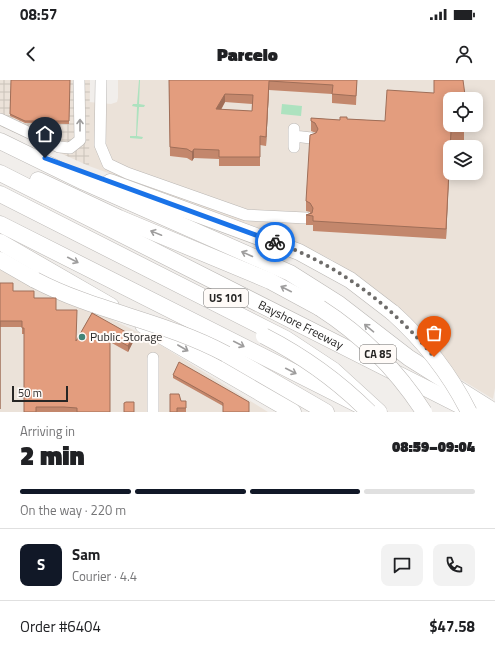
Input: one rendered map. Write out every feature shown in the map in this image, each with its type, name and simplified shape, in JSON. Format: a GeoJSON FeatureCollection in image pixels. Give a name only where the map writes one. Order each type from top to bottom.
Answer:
{"type":"FeatureCollection","features":[{"type":"Feature","properties":{"kind":"highway"},"geometry":{"type":"LineString","coordinates":[[1,141],[299,252],[350,280],[393,313],[414,334],[434,357],[452,383],[469,412]]}},
{"type":"Feature","properties":{"kind":"highway"},"geometry":{"type":"LineString","coordinates":[[1,141],[91,185],[290,273],[339,304],[403,354],[495,412]]}},
{"type":"Feature","properties":{"kind":"highway","name":"CA 85"},"geometry":{"type":"LineString","coordinates":[[0,163],[112,214],[270,281],[320,308],[354,332],[382,359],[424,412]]}},
{"type":"Feature","properties":{"kind":"highway","name":"Bayshore Freeway"},"geometry":{"type":"LineString","coordinates":[[0,173],[473,412]]}},
{"type":"Feature","properties":{"kind":"highway","name":"US 101"},"geometry":{"type":"LineString","coordinates":[[0,184],[452,412]]}},
{"type":"Feature","properties":{"kind":"highway"},"geometry":{"type":"LineString","coordinates":[[0,194],[265,333],[314,365],[343,388],[369,412]]}},
{"type":"Feature","properties":{"kind":"highway"},"geometry":{"type":"LineString","coordinates":[[0,204],[319,359],[348,382],[379,412]]}},
{"type":"Feature","properties":{"kind":"highway","name":"US 101"},"geometry":{"type":"LineString","coordinates":[[0,224],[373,412]]}},
{"type":"Feature","properties":{"kind":"highway"},"geometry":{"type":"LineString","coordinates":[[0,242],[293,412]]}},
{"type":"Feature","properties":{"kind":"highway"},"geometry":{"type":"LineString","coordinates":[[0,248],[103,302]]}},
{"type":"Feature","properties":{"kind":"highway"},"geometry":{"type":"LineString","coordinates":[[0,260],[35,280],[79,300],[188,335],[226,354],[326,412]]}},
{"type":"Feature","properties":{"kind":"street"},"geometry":{"type":"LineString","coordinates":[[0,119],[59,147],[70,148],[80,140],[79,80]]}},
{"type":"Feature","properties":{"kind":"street"},"geometry":{"type":"LineString","coordinates":[[101,84],[100,145],[108,164],[127,173],[146,174],[246,215],[306,218]]}},
{"type":"Feature","properties":{"kind":"street"},"geometry":{"type":"LineString","coordinates":[[294,138],[311,138]]}},
{"type":"Feature","properties":{"kind":"street"},"geometry":{"type":"LineString","coordinates":[[153,358],[153,412]]}},
{"type":"Feature","properties":{"kind":"shaded area"},"geometry":{"type":"Polygon","coordinates":[[[0,80],[90,80],[89,166],[0,126],[0,80]]]}},
{"type":"Feature","properties":{"kind":"shaded area"},"geometry":{"type":"Polygon","coordinates":[[[118,80],[495,80],[495,388],[493,399],[457,377],[417,328],[373,288],[332,260],[289,239],[89,166],[89,102],[111,104],[117,102],[118,80]]]}},
{"type":"Feature","properties":{"kind":"shaded area"},"geometry":{"type":"Polygon","coordinates":[[[0,266],[146,336],[268,412],[0,412],[0,266]]]}},
{"type":"Feature","properties":{"kind":"green space"},"geometry":{"type":"Polygon","coordinates":[[[139,80],[139,104],[145,105],[144,107],[139,107],[137,136],[143,137],[142,139],[130,138],[130,136],[136,136],[137,107],[132,106],[133,104],[137,104],[139,80]]]}},
{"type":"Feature","properties":{"kind":"green space"},"geometry":{"type":"Polygon","coordinates":[[[282,104],[302,106],[301,116],[281,114],[282,104]]]}},
{"type":"Feature","properties":{"kind":"building"},"geometry":{"type":"Polygon","coordinates":[[[11,80],[70,80],[69,121],[25,121],[10,114],[11,80]]]}},
{"type":"Feature","properties":{"kind":"building"},"geometry":{"type":"Polygon","coordinates":[[[169,80],[357,80],[356,96],[332,94],[333,85],[269,81],[266,137],[260,136],[260,157],[219,157],[219,150],[194,149],[192,152],[187,149],[170,147],[169,80]],[[225,94],[216,109],[252,111],[253,95],[225,94]]]}},
{"type":"Feature","properties":{"kind":"building"},"geometry":{"type":"Polygon","coordinates":[[[434,80],[463,80],[465,92],[443,92],[443,132],[451,132],[451,140],[443,140],[443,180],[448,180],[446,229],[313,221],[313,216],[306,215],[312,213],[313,208],[310,203],[306,201],[310,135],[316,133],[318,129],[315,123],[311,121],[311,118],[340,120],[340,117],[347,117],[347,119],[385,121],[387,90],[434,93],[434,80]]]}},
{"type":"Feature","properties":{"kind":"building"},"geometry":{"type":"Polygon","coordinates":[[[0,283],[13,283],[13,291],[34,291],[34,298],[56,298],[56,310],[77,310],[76,341],[92,313],[133,336],[128,346],[110,336],[110,412],[77,412],[77,408],[36,407],[36,412],[24,412],[24,328],[22,328],[22,321],[0,321],[0,283]]]}},
{"type":"Feature","properties":{"kind":"building"},"geometry":{"type":"Polygon","coordinates":[[[179,362],[249,402],[249,412],[223,412],[223,403],[173,375],[179,362]]]}},
{"type":"Feature","properties":{"kind":"building"},"geometry":{"type":"Polygon","coordinates":[[[170,394],[179,394],[181,401],[186,401],[186,408],[177,408],[177,412],[170,412],[170,394]]]}},
{"type":"Feature","properties":{"kind":"building"},"geometry":{"type":"Polygon","coordinates":[[[134,402],[134,412],[124,412],[124,403],[134,402]]]}},
{"type":"Feature","properties":{"kind":"way so far"},"geometry":{"type":"LineString","coordinates":[[275,242],[333,269],[365,290],[404,323],[434,357]]}},
{"type":"Feature","properties":{"kind":"place","name":"Public Storage"},"geometry":{"type":"Point","coordinates":[82,337]}},
{"type":"Feature","properties":{"kind":"route"},"geometry":{"type":"LineString","coordinates":[[45,158],[275,242]]}}]}
